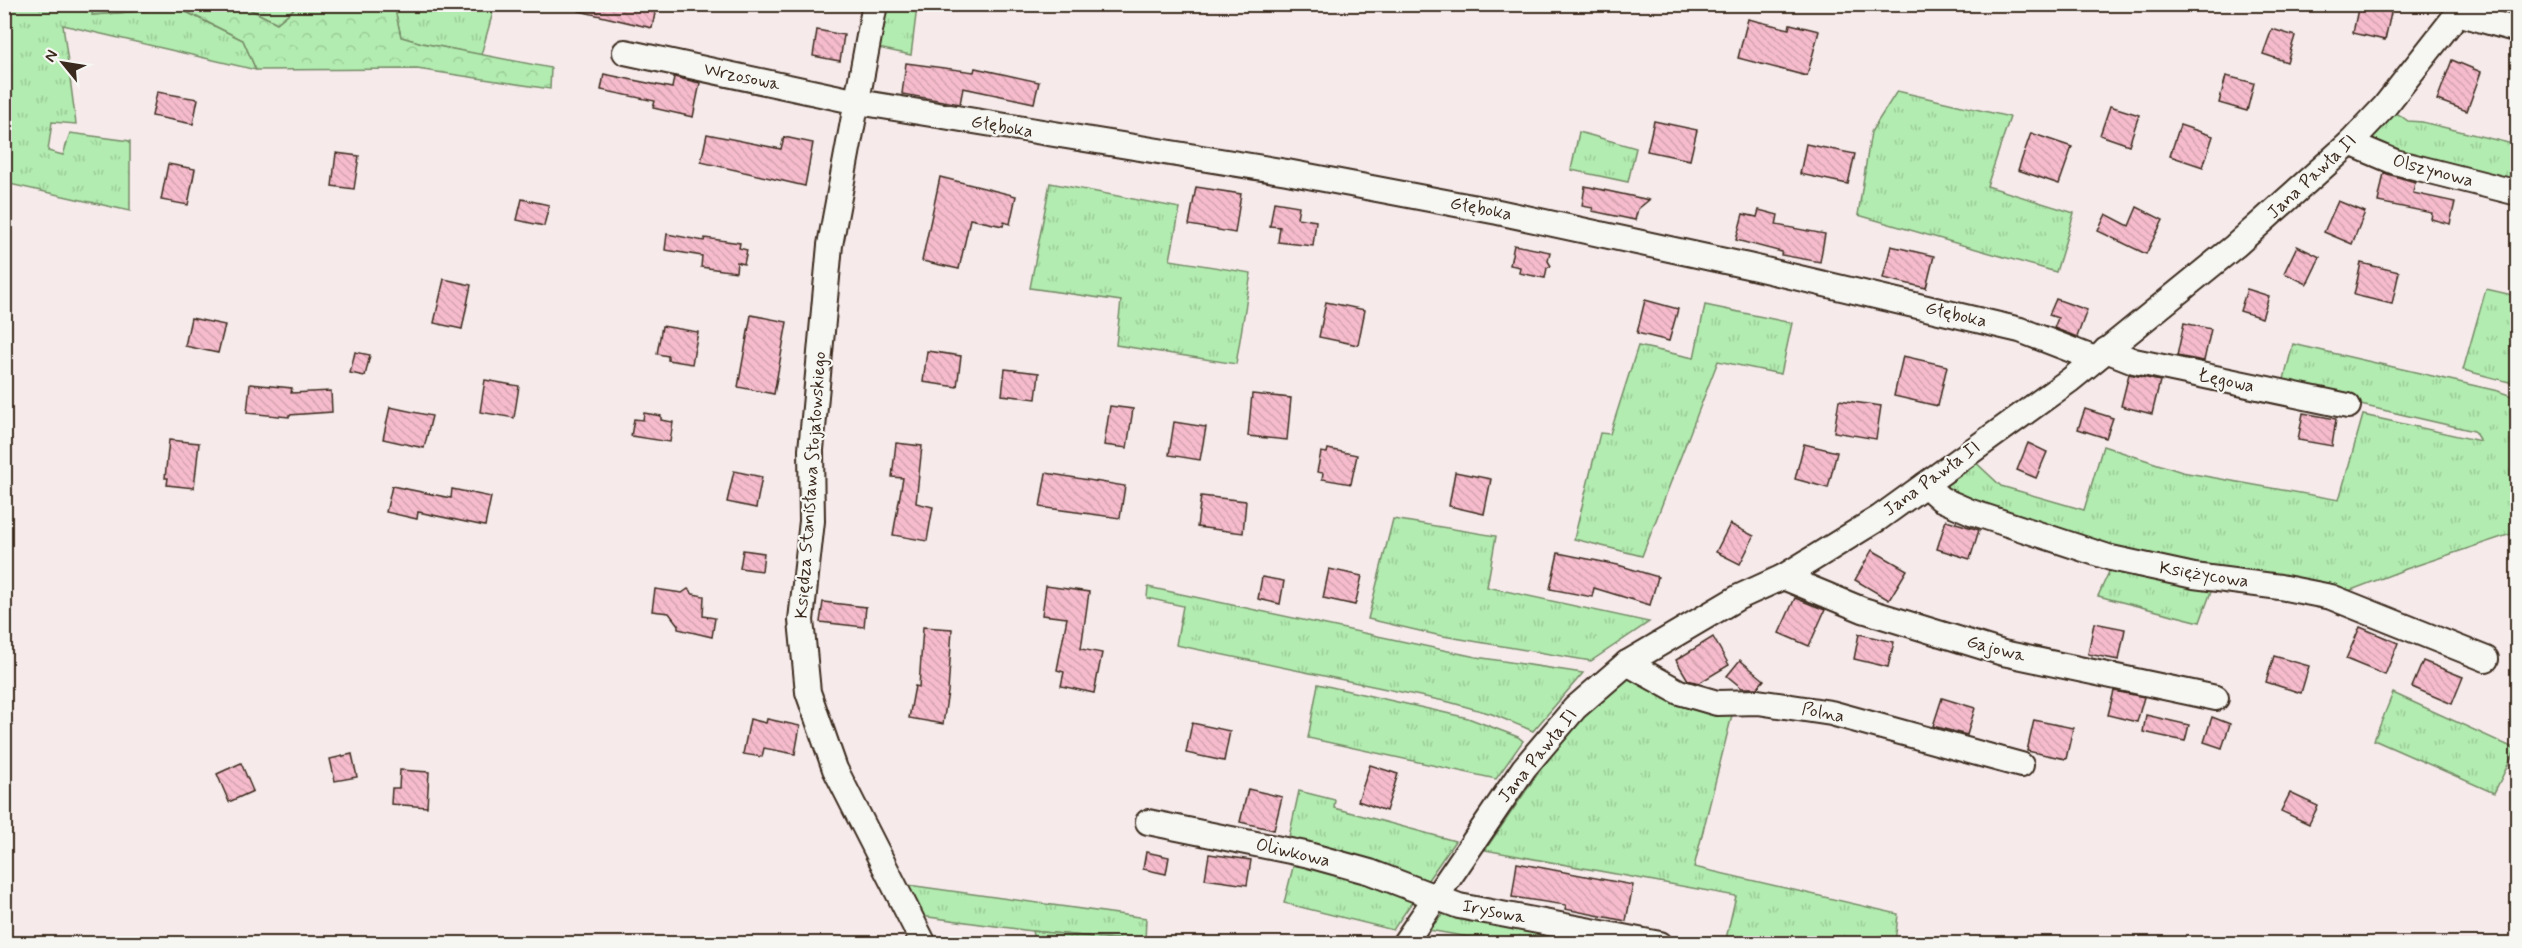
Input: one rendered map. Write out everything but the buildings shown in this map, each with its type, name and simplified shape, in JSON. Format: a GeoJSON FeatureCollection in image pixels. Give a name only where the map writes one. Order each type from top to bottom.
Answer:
{"type":"FeatureCollection","features":[{"type":"Feature","properties":{"kind":"street","name":"Księdza Stanisława Stojałowskiego"},"geometry":{"type":"LineString","coordinates":[[875,4],[830,244],[812,429],[812,521],[801,620],[808,692],[835,769],[924,944]]}},
{"type":"Feature","properties":{"kind":"street"},"geometry":{"type":"LineString","coordinates":[[2461,9],[2517,30]]}},
{"type":"Feature","properties":{"kind":"street","name":"Jana Pawła II"},"geometry":{"type":"LineString","coordinates":[[1404,944],[1524,768],[1575,708],[1627,663],[1739,597],[1783,577],[1879,518],[2070,380],[2235,246],[2350,143],[2385,106],[2461,9]]}},
{"type":"Feature","properties":{"kind":"street","name":"Wrzosowa"},"geometry":{"type":"LineString","coordinates":[[625,52],[858,102]]}},
{"type":"Feature","properties":{"kind":"street","name":"Głęboka"},"geometry":{"type":"LineString","coordinates":[[858,102],[1287,172],[1498,212],[1748,266],[2020,330],[2101,354]]}},
{"type":"Feature","properties":{"kind":"street","name":"Olszynowa"},"geometry":{"type":"LineString","coordinates":[[2350,143],[2395,162],[2517,193]]}},
{"type":"Feature","properties":{"kind":"street","name":"Łęgowa"},"geometry":{"type":"LineString","coordinates":[[2101,354],[2348,406]]}},
{"type":"Feature","properties":{"kind":"street","name":"Księżycowa"},"geometry":{"type":"LineString","coordinates":[[1925,484],[1941,499],[1971,512],[2111,558],[2194,576],[2280,587],[2331,597],[2486,659]]}},
{"type":"Feature","properties":{"kind":"street","name":"Gajowa"},"geometry":{"type":"LineString","coordinates":[[1783,577],[1863,610],[2003,653],[2216,698]]}},
{"type":"Feature","properties":{"kind":"street","name":"Polna"},"geometry":{"type":"LineString","coordinates":[[1627,663],[1679,692],[1717,703],[1758,702],[1831,713],[2021,765]]}},
{"type":"Feature","properties":{"kind":"street","name":"Oliwkowa"},"geometry":{"type":"LineString","coordinates":[[1148,822],[1305,854],[1370,872],[1435,897]]}},
{"type":"Feature","properties":{"kind":"street","name":"Irysowa"},"geometry":{"type":"LineString","coordinates":[[1435,897],[1458,906],[1660,944]]}},
{"type":"Feature","properties":{"kind":"green space"},"geometry":{"type":"Polygon","coordinates":[[[5,5],[94,5],[93,15],[178,8],[243,40],[256,70],[63,25],[76,124],[52,122],[48,151],[63,155],[70,133],[130,141],[130,211],[5,183],[5,5]]]}},
{"type":"Feature","properties":{"kind":"green space"},"geometry":{"type":"Polygon","coordinates":[[[94,5],[241,5],[277,23],[299,5],[394,5],[401,37],[551,68],[550,89],[417,69],[256,70],[243,40],[179,8],[92,15],[94,5]]]}},
{"type":"Feature","properties":{"kind":"green space"},"geometry":{"type":"Polygon","coordinates":[[[241,5],[299,5],[277,23],[241,5]]]}},
{"type":"Feature","properties":{"kind":"green space"},"geometry":{"type":"Polygon","coordinates":[[[394,5],[495,5],[481,55],[401,37],[394,5]]]}},
{"type":"Feature","properties":{"kind":"green space"},"geometry":{"type":"Polygon","coordinates":[[[885,5],[917,7],[911,55],[878,48],[885,5]]]}},
{"type":"Feature","properties":{"kind":"green space"},"geometry":{"type":"Polygon","coordinates":[[[1897,91],[2010,117],[1987,186],[2074,213],[2056,272],[1858,215],[1871,132],[1897,91]]]}},
{"type":"Feature","properties":{"kind":"green space"},"geometry":{"type":"Polygon","coordinates":[[[2391,113],[2398,114],[2408,121],[2422,122],[2517,145],[2517,188],[2369,142],[2372,135],[2391,113]]]}},
{"type":"Feature","properties":{"kind":"green space"},"geometry":{"type":"Polygon","coordinates":[[[1579,132],[1636,148],[1628,182],[1571,170],[1579,132]]]}},
{"type":"Feature","properties":{"kind":"green space"},"geometry":{"type":"Polygon","coordinates":[[[1050,183],[1180,208],[1170,260],[1251,273],[1236,364],[1116,345],[1121,301],[1030,288],[1050,183]]]}},
{"type":"Feature","properties":{"kind":"green space"},"geometry":{"type":"Polygon","coordinates":[[[2486,289],[2517,296],[2517,384],[2463,370],[2486,289]]]}},
{"type":"Feature","properties":{"kind":"green space"},"geometry":{"type":"Polygon","coordinates":[[[1705,305],[1792,323],[1781,374],[1718,361],[1642,556],[1574,539],[1600,433],[1610,434],[1638,346],[1694,358],[1705,305]]]}},
{"type":"Feature","properties":{"kind":"green space"},"geometry":{"type":"Polygon","coordinates":[[[2293,344],[2498,391],[2517,398],[2517,532],[2406,569],[2346,592],[2178,568],[1939,491],[1936,485],[1971,458],[2001,486],[2084,510],[2103,446],[2182,472],[2339,500],[2363,415],[2480,441],[2474,431],[2282,387],[2293,344]]]}},
{"type":"Feature","properties":{"kind":"green space"},"geometry":{"type":"Polygon","coordinates":[[[1393,519],[1496,536],[1487,587],[1649,622],[1591,661],[1437,635],[1368,619],[1393,519]]]}},
{"type":"Feature","properties":{"kind":"green space"},"geometry":{"type":"Polygon","coordinates":[[[2113,563],[2213,586],[2200,622],[2098,596],[2113,563]]]}},
{"type":"Feature","properties":{"kind":"green space"},"geometry":{"type":"Polygon","coordinates":[[[1148,587],[1476,657],[1583,673],[1533,731],[1492,714],[1449,702],[1176,645],[1183,606],[1147,598],[1148,587]]]}},
{"type":"Feature","properties":{"kind":"green space"},"geometry":{"type":"Polygon","coordinates":[[[1632,671],[1733,711],[1694,867],[1898,914],[1895,943],[1725,943],[1736,896],[1485,850],[1568,730],[1632,671]]]}},
{"type":"Feature","properties":{"kind":"green space"},"geometry":{"type":"Polygon","coordinates":[[[1318,684],[1468,718],[1523,741],[1496,779],[1308,738],[1318,684]]]}},
{"type":"Feature","properties":{"kind":"green space"},"geometry":{"type":"Polygon","coordinates":[[[2393,693],[2516,749],[2494,793],[2374,740],[2393,693]]]}},
{"type":"Feature","properties":{"kind":"green space"},"geometry":{"type":"Polygon","coordinates":[[[1299,791],[1335,800],[1334,808],[1455,841],[1423,887],[1287,846],[1299,791]]]}},
{"type":"Feature","properties":{"kind":"green space"},"geometry":{"type":"Polygon","coordinates":[[[1295,859],[1417,895],[1393,930],[1284,903],[1295,859]]]}},
{"type":"Feature","properties":{"kind":"green space"},"geometry":{"type":"Polygon","coordinates":[[[908,885],[1146,918],[1145,942],[1032,931],[921,916],[908,885]]]}},
{"type":"Feature","properties":{"kind":"green space"},"geometry":{"type":"Polygon","coordinates":[[[1444,913],[1618,944],[1502,943],[1429,930],[1444,913]]]}},
{"type":"Feature","properties":{"kind":"green space"},"geometry":{"type":"Polygon","coordinates":[[[1032,931],[1145,942],[1157,943],[1035,943],[1032,931]]]}}]}
